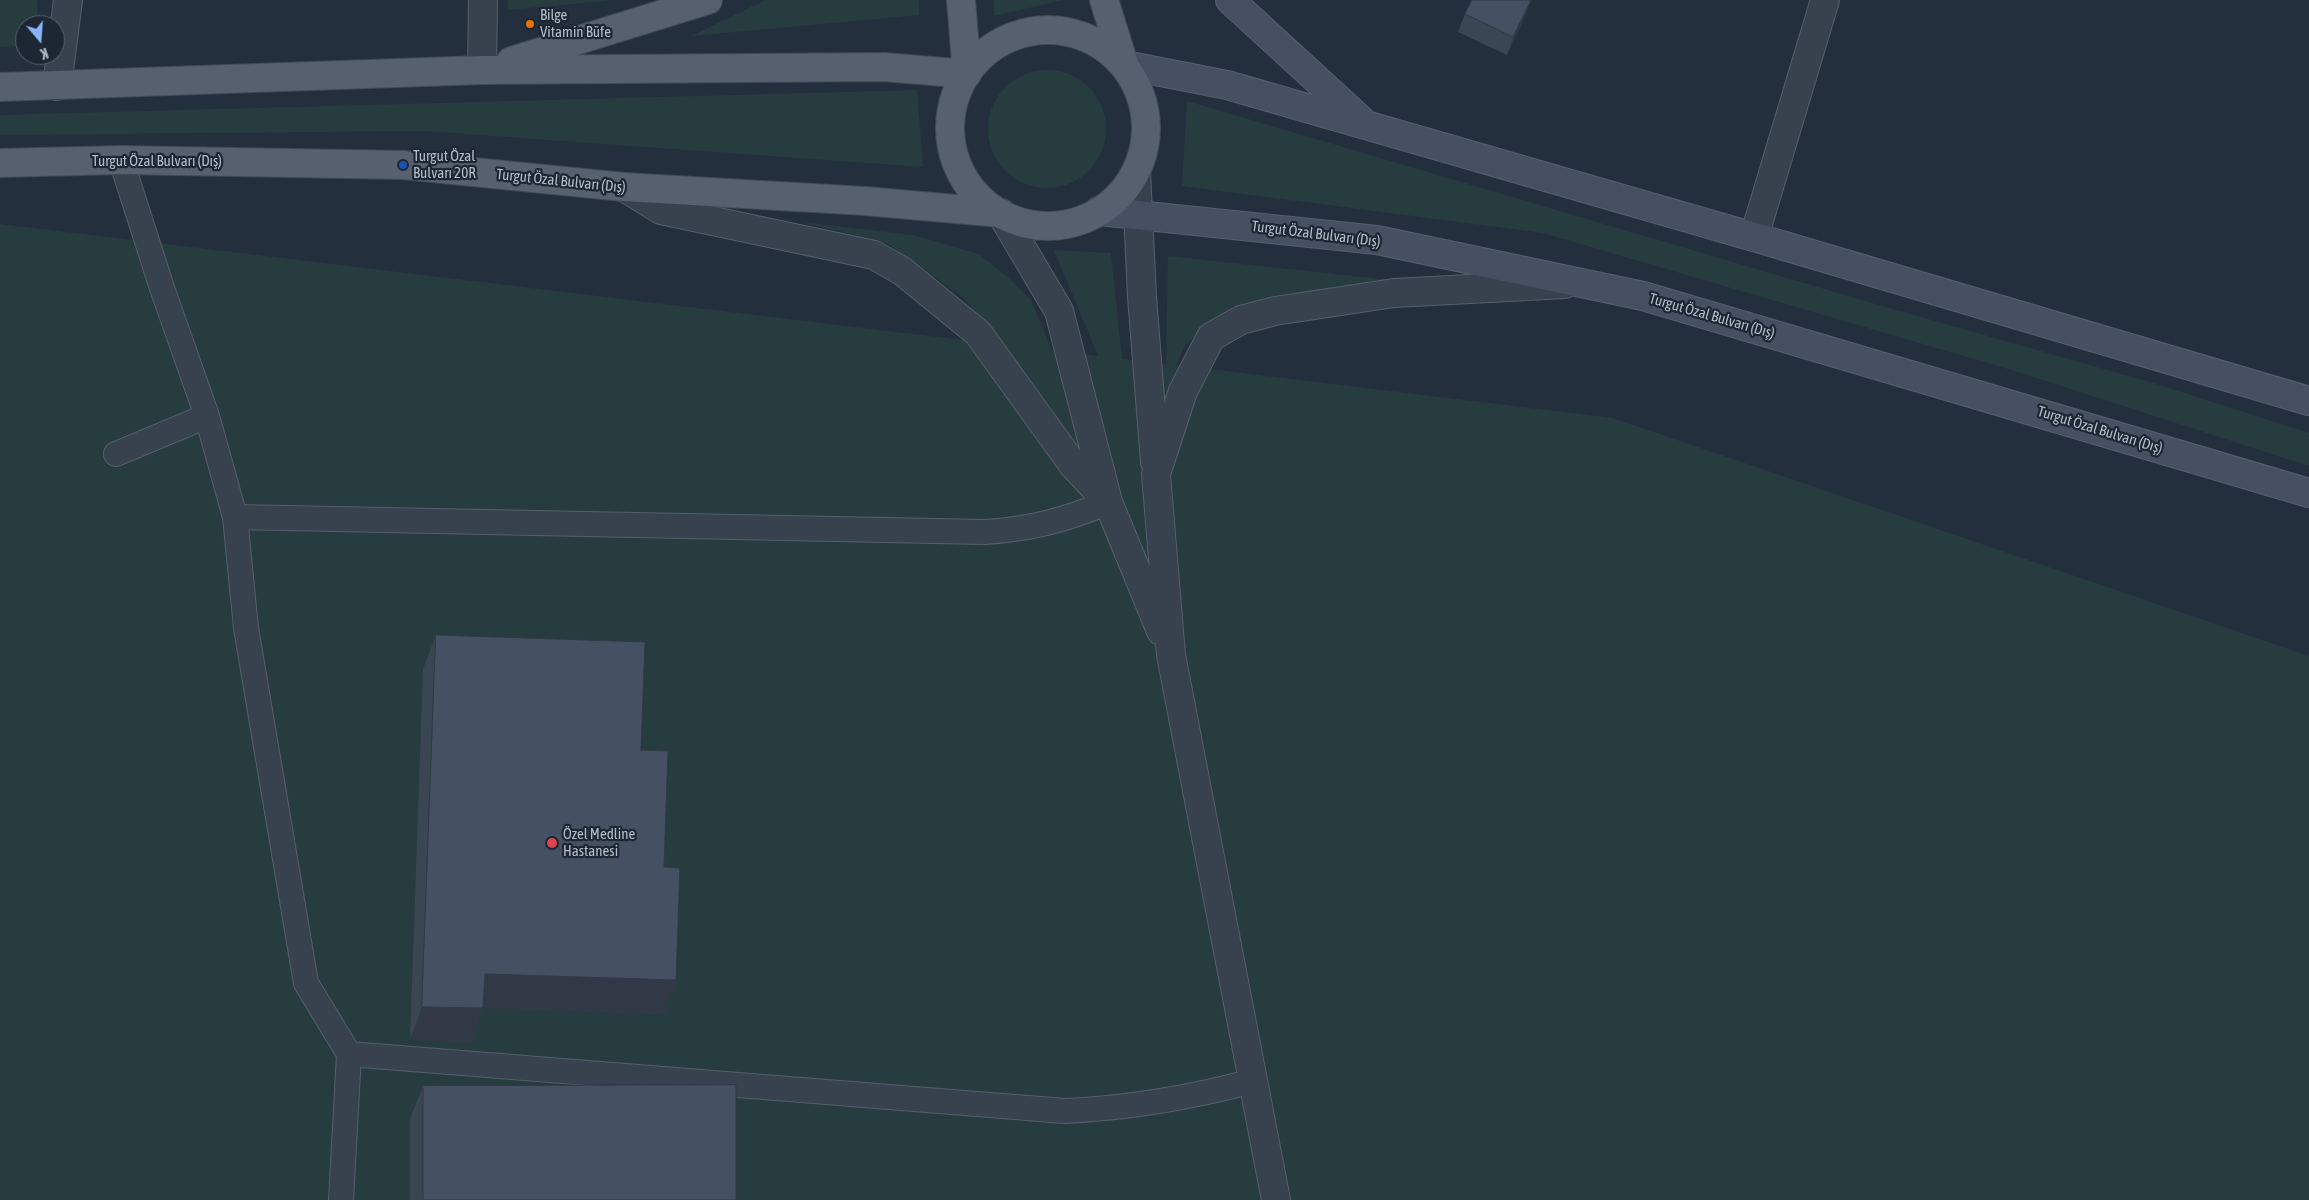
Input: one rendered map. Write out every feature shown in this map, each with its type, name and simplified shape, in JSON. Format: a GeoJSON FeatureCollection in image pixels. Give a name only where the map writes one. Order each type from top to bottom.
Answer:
{"type":"FeatureCollection","features":[{"type":"Feature","properties":{"kind":"main road"},"geometry":{"type":"LineString","coordinates":[[482,70],[708,0]]}},
{"type":"Feature","properties":{"kind":"main road"},"geometry":{"type":"LineString","coordinates":[[961,0],[967,74]]}},
{"type":"Feature","properties":{"kind":"main road"},"geometry":{"type":"LineString","coordinates":[[1104,0],[1125,65],[1141,92],[1147,123],[1143,154],[1131,182],[1110,205],[1099,211],[1082,220],[1051,226],[1018,222],[988,206],[965,181],[952,150],[950,116],[960,84],[980,56],[1009,38],[1042,29],[1073,32],[1102,45],[1125,65],[1220,84],[1754,237],[2309,401]]}},
{"type":"Feature","properties":{"kind":"main road"},"geometry":{"type":"LineString","coordinates":[[1230,0],[1367,126]]}},
{"type":"Feature","properties":{"kind":"main road"},"geometry":{"type":"LineString","coordinates":[[0,87],[482,70],[884,67],[967,74]]}},
{"type":"Feature","properties":{"kind":"main road","name":"Turgut Özal Bulvarı (Dış)"},"geometry":{"type":"LineString","coordinates":[[0,163],[121,160],[403,165],[624,188],[865,200],[1001,213]]}},
{"type":"Feature","properties":{"kind":"main road","name":"Turgut Özal Bulvarı (Dış)"},"geometry":{"type":"LineString","coordinates":[[1099,211],[1377,240],[1643,296],[2309,493]]}},
{"type":"Feature","properties":{"kind":"street"},"geometry":{"type":"LineString","coordinates":[[57,86],[68,0]]}},
{"type":"Feature","properties":{"kind":"street"},"geometry":{"type":"LineString","coordinates":[[482,70],[483,0]]}},
{"type":"Feature","properties":{"kind":"street"},"geometry":{"type":"LineString","coordinates":[[1754,237],[1826,0]]}},
{"type":"Feature","properties":{"kind":"street"},"geometry":{"type":"LineString","coordinates":[[1136,172],[1156,474],[1171,655],[1276,1200]]}},
{"type":"Feature","properties":{"kind":"street"},"geometry":{"type":"LineString","coordinates":[[624,188],[661,210],[874,255],[902,270],[978,333],[1074,466],[1108,502]]}},
{"type":"Feature","properties":{"kind":"street"},"geometry":{"type":"LineString","coordinates":[[1001,213],[1060,312],[1108,502],[1171,655]]}},
{"type":"Feature","properties":{"kind":"street"},"geometry":{"type":"LineString","coordinates":[[1156,474],[1184,391],[1211,337],[1240,320],[1275,311],[1394,293],[1583,283]]}},
{"type":"Feature","properties":{"kind":"lane"},"geometry":{"type":"LineString","coordinates":[[121,160],[162,288],[207,416],[235,516],[246,628],[306,983],[349,1054],[341,1200]]}},
{"type":"Feature","properties":{"kind":"lane"},"geometry":{"type":"LineString","coordinates":[[116,454],[207,416]]}},
{"type":"Feature","properties":{"kind":"lane"},"geometry":{"type":"LineString","coordinates":[[235,516],[985,532],[1039,526],[1074,516],[1108,502]]}},
{"type":"Feature","properties":{"kind":"lane"},"geometry":{"type":"LineString","coordinates":[[349,1054],[1065,1111],[1150,1105],[1202,1095],[1253,1081]]}},
{"type":"Feature","properties":{"kind":"green space"},"geometry":{"type":"Polygon","coordinates":[[[0,0],[37,0],[38,15],[15,15],[15,46],[0,47],[0,0]]]}},
{"type":"Feature","properties":{"kind":"green space"},"geometry":{"type":"Polygon","coordinates":[[[508,0],[614,0],[508,10],[508,0]]]}},
{"type":"Feature","properties":{"kind":"green space"},"geometry":{"type":"Polygon","coordinates":[[[765,0],[919,0],[919,15],[692,36],[765,0]]]}},
{"type":"Feature","properties":{"kind":"green space"},"geometry":{"type":"Polygon","coordinates":[[[994,0],[1063,0],[994,16],[994,0]]]}},
{"type":"Feature","properties":{"kind":"green space"},"geometry":{"type":"Polygon","coordinates":[[[1047,70],[1069,75],[1089,87],[1101,107],[1106,129],[1101,151],[1089,171],[1069,183],[1047,188],[1025,183],[1005,171],[993,151],[988,129],[993,107],[1005,87],[1025,75],[1047,70]]]}},
{"type":"Feature","properties":{"kind":"green space"},"geometry":{"type":"Polygon","coordinates":[[[917,90],[923,167],[424,131],[0,135],[0,115],[917,90]]]}},
{"type":"Feature","properties":{"kind":"green space"},"geometry":{"type":"Polygon","coordinates":[[[1187,101],[1865,301],[2160,385],[2309,433],[2309,466],[2015,371],[1543,233],[1182,186],[1187,101]]]}},
{"type":"Feature","properties":{"kind":"green space"},"geometry":{"type":"Polygon","coordinates":[[[801,222],[913,235],[979,254],[1009,278],[1031,300],[1052,350],[1098,356],[1054,250],[1111,253],[1122,359],[1166,364],[1168,256],[1399,281],[1266,297],[1215,319],[1186,344],[1176,365],[1613,418],[2309,656],[2309,1200],[0,1200],[0,224],[1004,345],[964,298],[887,243],[801,222]]]}},
{"type":"Feature","properties":{"kind":"building"},"geometry":{"type":"Polygon","coordinates":[[[1472,0],[1531,0],[1513,37],[1465,14],[1472,0]]]}},
{"type":"Feature","properties":{"kind":"building"},"geometry":{"type":"Polygon","coordinates":[[[436,635],[645,642],[641,750],[668,751],[664,867],[680,868],[676,980],[485,974],[483,1008],[422,1007],[436,635]]]}},
{"type":"Feature","properties":{"kind":"building"},"geometry":{"type":"Polygon","coordinates":[[[736,1085],[736,1200],[423,1200],[423,1086],[736,1085]]]}},
{"type":"Feature","properties":{"kind":"place","name":"Bilge Vitamin Büfe"},"geometry":{"type":"Point","coordinates":[530,24]}},
{"type":"Feature","properties":{"kind":"place","name":"Turgut Özal Bulvarı 20R"},"geometry":{"type":"Point","coordinates":[403,165]}},
{"type":"Feature","properties":{"kind":"place","name":"Özel Medline Hastanesi"},"geometry":{"type":"Point","coordinates":[552,843]}}]}
